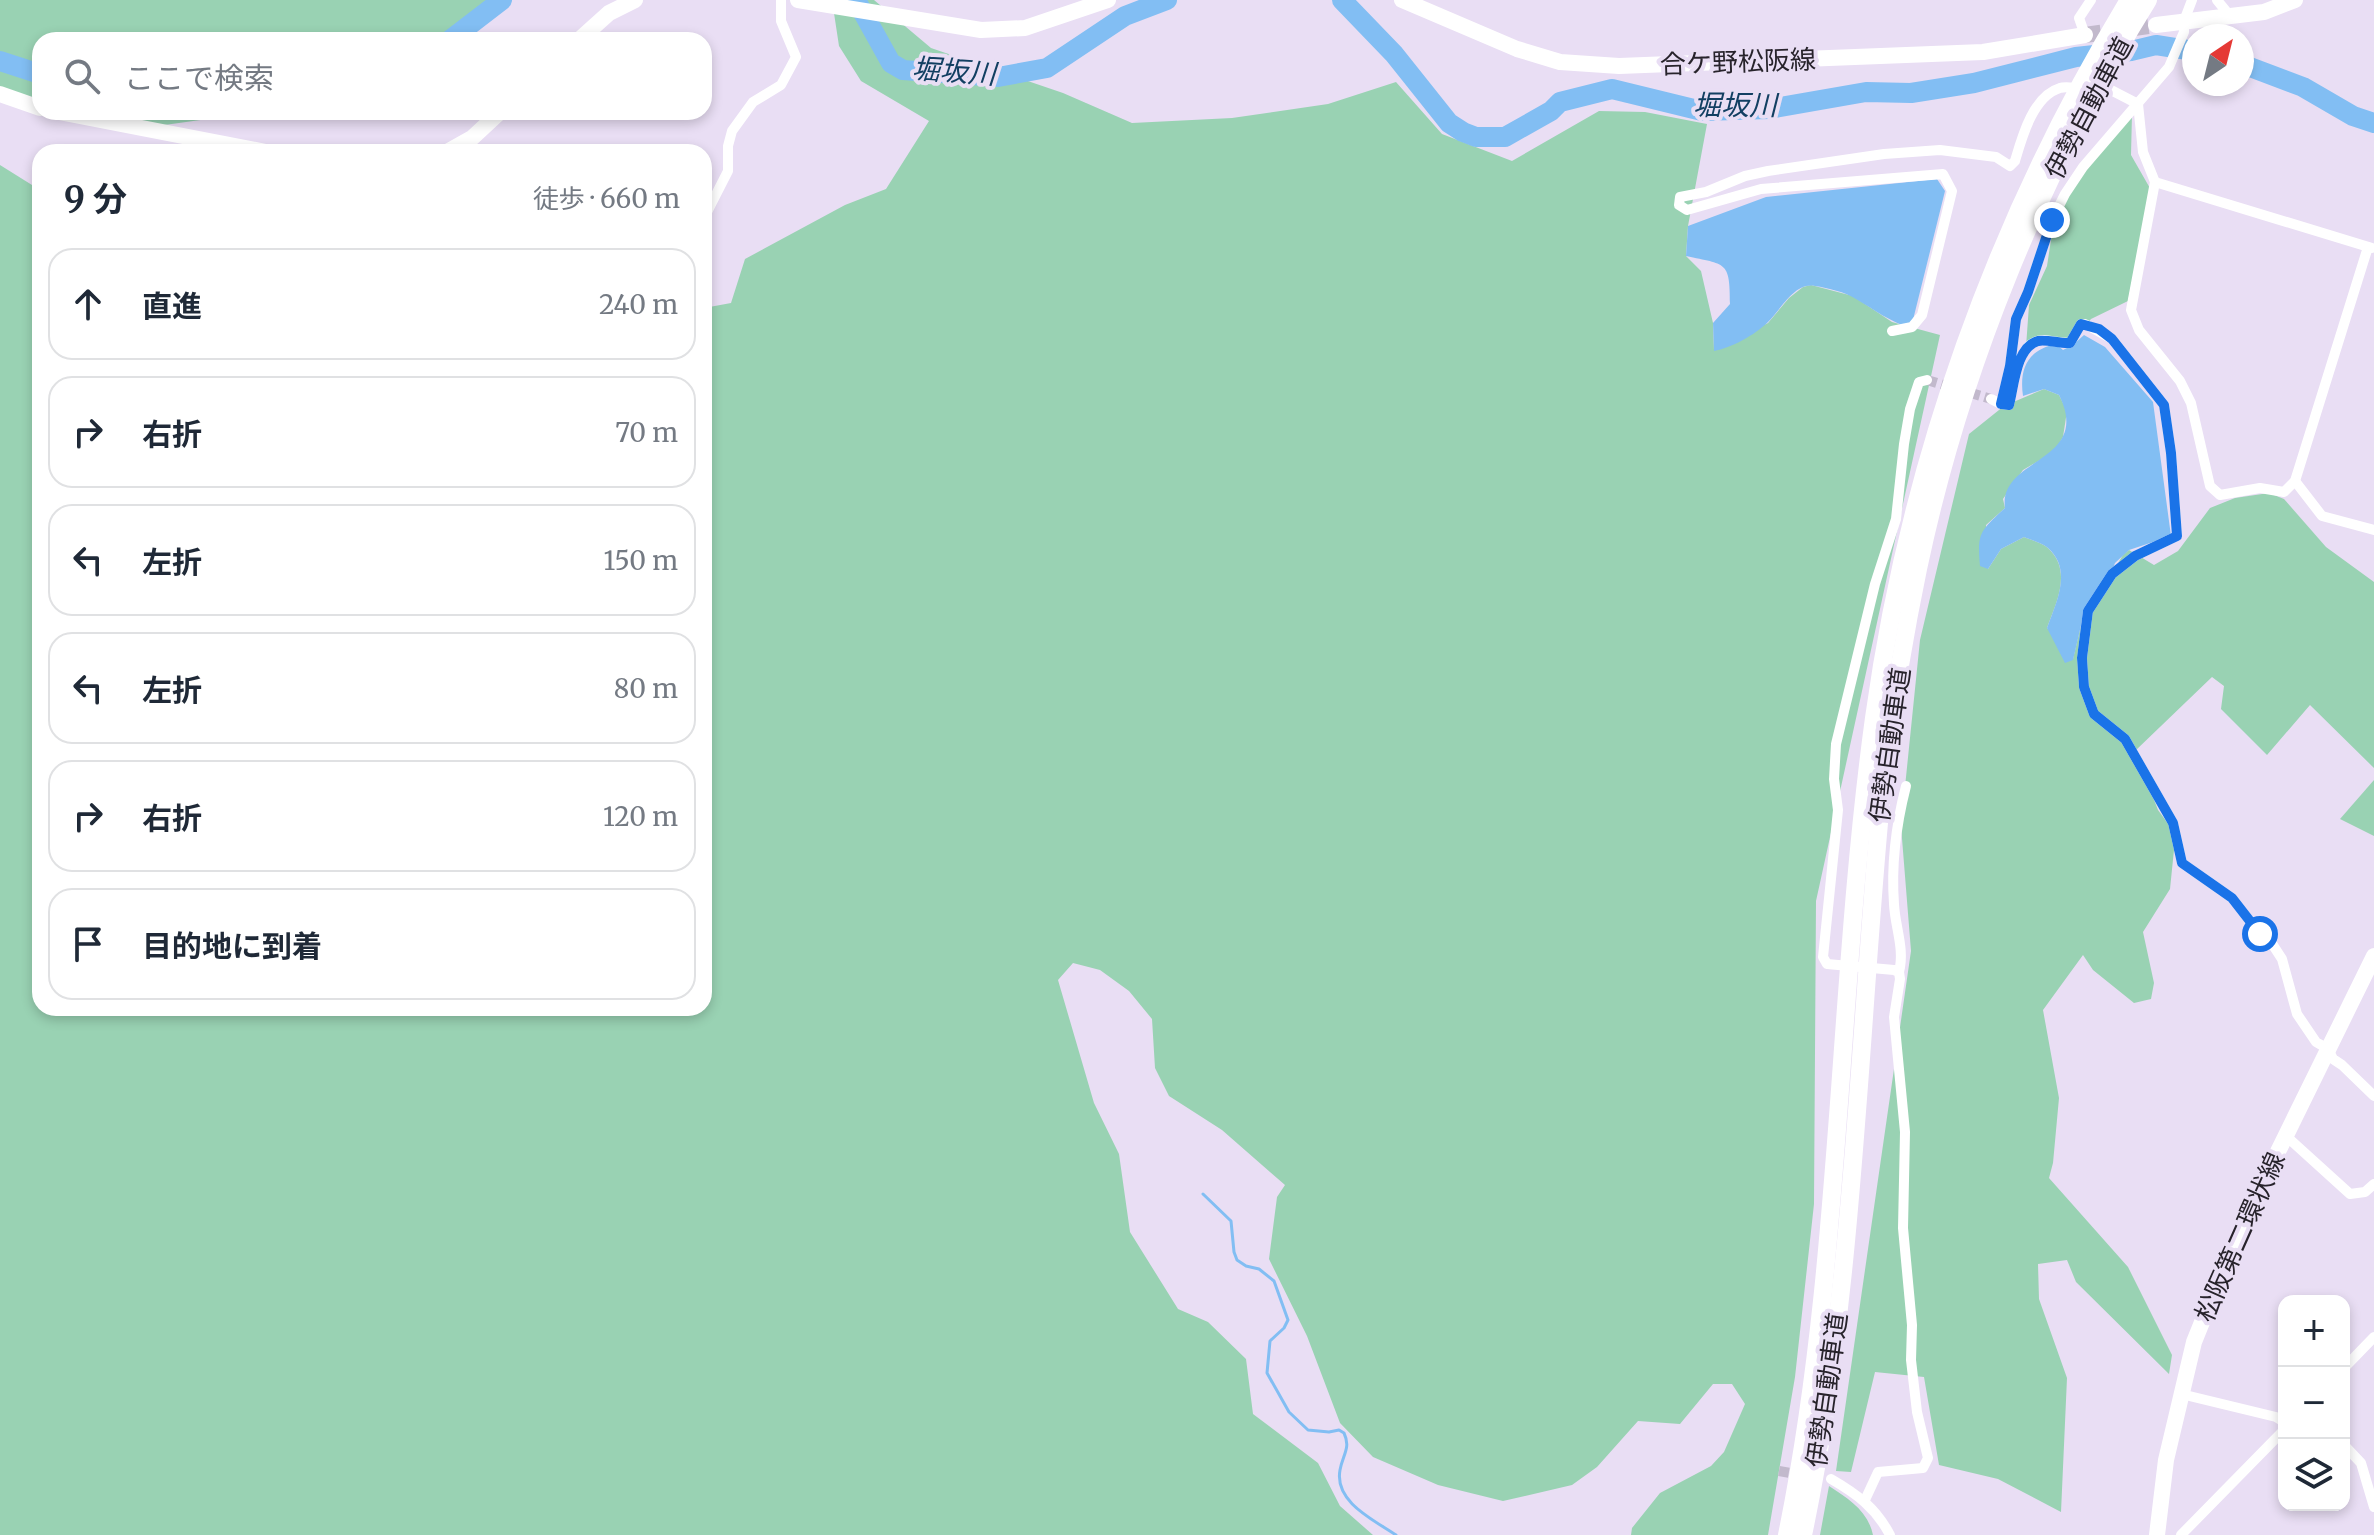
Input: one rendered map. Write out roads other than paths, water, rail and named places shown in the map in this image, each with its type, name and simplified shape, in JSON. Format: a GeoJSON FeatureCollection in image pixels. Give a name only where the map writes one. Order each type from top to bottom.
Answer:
{"type":"FeatureCollection","features":[{"type":"Feature","properties":{"kind":"highway","name":"伊勢自動車道"},"geometry":{"type":"LineString","coordinates":[[1787,1535],[1822,1312],[1864,800],[1892,615],[1920,489],[1962,353],[2029,187],[2134,6]]}},
{"type":"Feature","properties":{"kind":"highway","name":"伊勢自動車道"},"geometry":{"type":"LineString","coordinates":[[1803,1535],[1815,1482],[1838,1315],[1881,801],[1908,618],[1936,494],[1976,359],[2076,109]]}},
{"type":"Feature","properties":{"kind":"main road"},"geometry":{"type":"LineString","coordinates":[[588,32],[609,13],[635,0]]}},
{"type":"Feature","properties":{"kind":"main road"},"geometry":{"type":"LineString","coordinates":[[798,0],[981,30],[1025,28],[1108,0]]}},
{"type":"Feature","properties":{"kind":"main road","name":"合ケ野松阪線"},"geometry":{"type":"LineString","coordinates":[[1402,0],[1517,49],[1560,62],[1619,66],[1983,52],[2085,35]]}},
{"type":"Feature","properties":{"kind":"main road"},"geometry":{"type":"LineString","coordinates":[[2156,25],[2264,12],[2295,0]]}},
{"type":"Feature","properties":{"kind":"main road"},"geometry":{"type":"LineString","coordinates":[[0,94],[32,105]]}},
{"type":"Feature","properties":{"kind":"main road"},"geometry":{"type":"LineString","coordinates":[[100,120],[225,144]]}},
{"type":"Feature","properties":{"kind":"main road"},"geometry":{"type":"LineString","coordinates":[[461,144],[491,120]]}},
{"type":"Feature","properties":{"kind":"main road","name":"松阪第二環状線"},"geometry":{"type":"LineString","coordinates":[[2157,1535],[2166,1460],[2194,1342],[2227,1260],[2374,956]]}},
{"type":"Feature","properties":{"kind":"street"},"geometry":{"type":"LineString","coordinates":[[712,202],[728,171],[728,146],[732,131],[753,102],[781,85],[796,57],[781,21],[781,0]]}},
{"type":"Feature","properties":{"kind":"street"},"geometry":{"type":"LineString","coordinates":[[2085,35],[2079,18],[2091,0]]}},
{"type":"Feature","properties":{"kind":"street"},"geometry":{"type":"LineString","coordinates":[[2192,0],[2184,21],[2184,32],[2169,67],[2083,167],[2052,220],[2016,319],[2010,366],[1996,402],[2009,405],[2023,352],[2031,344],[2041,340],[2070,343],[2081,324],[2085,324],[2099,329],[2112,339],[2164,405],[2177,536],[2122,565],[2112,574],[2088,611],[2082,658],[2084,687],[2094,714],[2125,739],[2173,823],[2182,863],[2232,898],[2260,934],[2269,939],[2282,959],[2297,1014],[2316,1042],[2328,1049],[2333,1059],[2374,1096]]}},
{"type":"Feature","properties":{"kind":"street"},"geometry":{"type":"LineString","coordinates":[[2217,0],[2230,16]]}},
{"type":"Feature","properties":{"kind":"street"},"geometry":{"type":"LineString","coordinates":[[1892,331],[1912,327],[1922,315],[1952,191],[1943,174],[1761,189],[1687,210],[1679,205],[1680,197],[1706,192],[1745,176],[1768,171],[1888,154],[1940,150],[1962,152],[1996,157],[2010,166],[2015,161],[2040,101],[2060,88],[2109,89],[2138,104]]}},
{"type":"Feature","properties":{"kind":"street"},"geometry":{"type":"LineString","coordinates":[[2138,104],[2143,152],[2155,182],[2131,310],[2139,330],[2180,381],[2191,403],[2210,486],[2220,495],[2260,488],[2284,492],[2295,481],[2371,248],[2155,182]]}},
{"type":"Feature","properties":{"kind":"street"},"geometry":{"type":"LineString","coordinates":[[1896,971],[1827,964],[1823,957],[1838,810],[1834,779],[1836,744],[1875,584],[1896,519],[1910,409],[1919,382],[1927,380]]}},
{"type":"Feature","properties":{"kind":"street"},"geometry":{"type":"LineString","coordinates":[[2295,481],[2322,516],[2374,530]]}},
{"type":"Feature","properties":{"kind":"street"},"geometry":{"type":"LineString","coordinates":[[1865,1500],[1878,1472],[1923,1468],[1928,1458],[1917,1412],[1911,1360],[1912,1325],[1903,1228],[1905,1132],[1894,1017],[1900,979],[1896,971],[1902,949],[1895,924],[1895,828],[1906,786]]}},
{"type":"Feature","properties":{"kind":"street"},"geometry":{"type":"LineString","coordinates":[[2286,1136],[2350,1194],[2365,1192],[2374,1184]]}},
{"type":"Feature","properties":{"kind":"street"},"geometry":{"type":"LineString","coordinates":[[2345,1367],[2374,1337]]}},
{"type":"Feature","properties":{"kind":"street"},"geometry":{"type":"LineString","coordinates":[[2181,1394],[2278,1418]]}},
{"type":"Feature","properties":{"kind":"street"},"geometry":{"type":"LineString","coordinates":[[2181,1535],[2278,1436]]}},
{"type":"Feature","properties":{"kind":"street"},"geometry":{"type":"LineString","coordinates":[[2350,1451],[2361,1463],[2374,1507]]}},
{"type":"Feature","properties":{"kind":"street"},"geometry":{"type":"LineString","coordinates":[[1831,1479],[1865,1500],[1883,1521],[1890,1535]]}},
{"type":"Feature","properties":{"kind":"water"},"geometry":{"type":"Polygon","coordinates":[[[1937,179],[1945,191],[1911,328],[1847,294],[1807,286],[1794,292],[1756,332],[1714,351],[1713,323],[1730,304],[1729,279],[1727,272],[1718,264],[1686,256],[1688,226],[1766,197],[1937,179]]]}},
{"type":"Feature","properties":{"kind":"water"},"geometry":{"type":"Polygon","coordinates":[[[2084,335],[2105,347],[2153,402],[2171,536],[2129,550],[2115,563],[2109,579],[2082,621],[2073,660],[2065,663],[2047,628],[2060,587],[2060,566],[2056,557],[2046,546],[2024,537],[2001,549],[1988,569],[1980,566],[1979,546],[1985,528],[2005,508],[2007,491],[2015,478],[2055,447],[2064,434],[2066,417],[2059,395],[2044,389],[2023,396],[2024,369],[2038,351],[2056,344],[2063,350],[2084,335]]]}},
{"type":"Feature","properties":{"kind":"waterway","name":"堀坂川"},"geometry":{"type":"LineString","coordinates":[[460,32],[502,0]]}},
{"type":"Feature","properties":{"kind":"waterway","name":"堀坂川"},"geometry":{"type":"LineString","coordinates":[[856,0],[891,63],[903,70],[998,77],[1047,68],[1125,16],[1167,0]]}},
{"type":"Feature","properties":{"kind":"waterway","name":"堀坂川"},"geometry":{"type":"LineString","coordinates":[[1342,0],[1394,54],[1449,123],[1476,137],[1505,137],[1551,111],[1560,102],[1612,89],[1702,111],[1769,109],[1866,92],[1911,93],[1974,83],[2076,57],[2156,45],[2182,49]]}},
{"type":"Feature","properties":{"kind":"waterway","name":"堀坂川"},"geometry":{"type":"LineString","coordinates":[[0,61],[32,71]]}},
{"type":"Feature","properties":{"kind":"waterway","name":"堀坂川"},"geometry":{"type":"LineString","coordinates":[[2254,69],[2303,87],[2353,116],[2374,123]]}},
{"type":"Feature","properties":{"kind":"waterway"},"geometry":{"type":"LineString","coordinates":[[1203,1194],[1231,1221],[1237,1260],[1259,1269],[1274,1281],[1288,1320],[1270,1341],[1267,1373],[1289,1412],[1308,1430],[1339,1430],[1344,1433],[1347,1447],[1340,1470],[1343,1492],[1358,1509],[1396,1535]]}},
{"type":"Feature","properties":{"kind":"tunnel"},"geometry":{"type":"LineString","coordinates":[[2085,35],[2156,25]]}},
{"type":"Feature","properties":{"kind":"tunnel"},"geometry":{"type":"LineString","coordinates":[[1927,380],[1991,399]]}},
{"type":"Feature","properties":{"kind":"tunnel"},"geometry":{"type":"LineString","coordinates":[[1779,1471],[1801,1475]]}}]}
